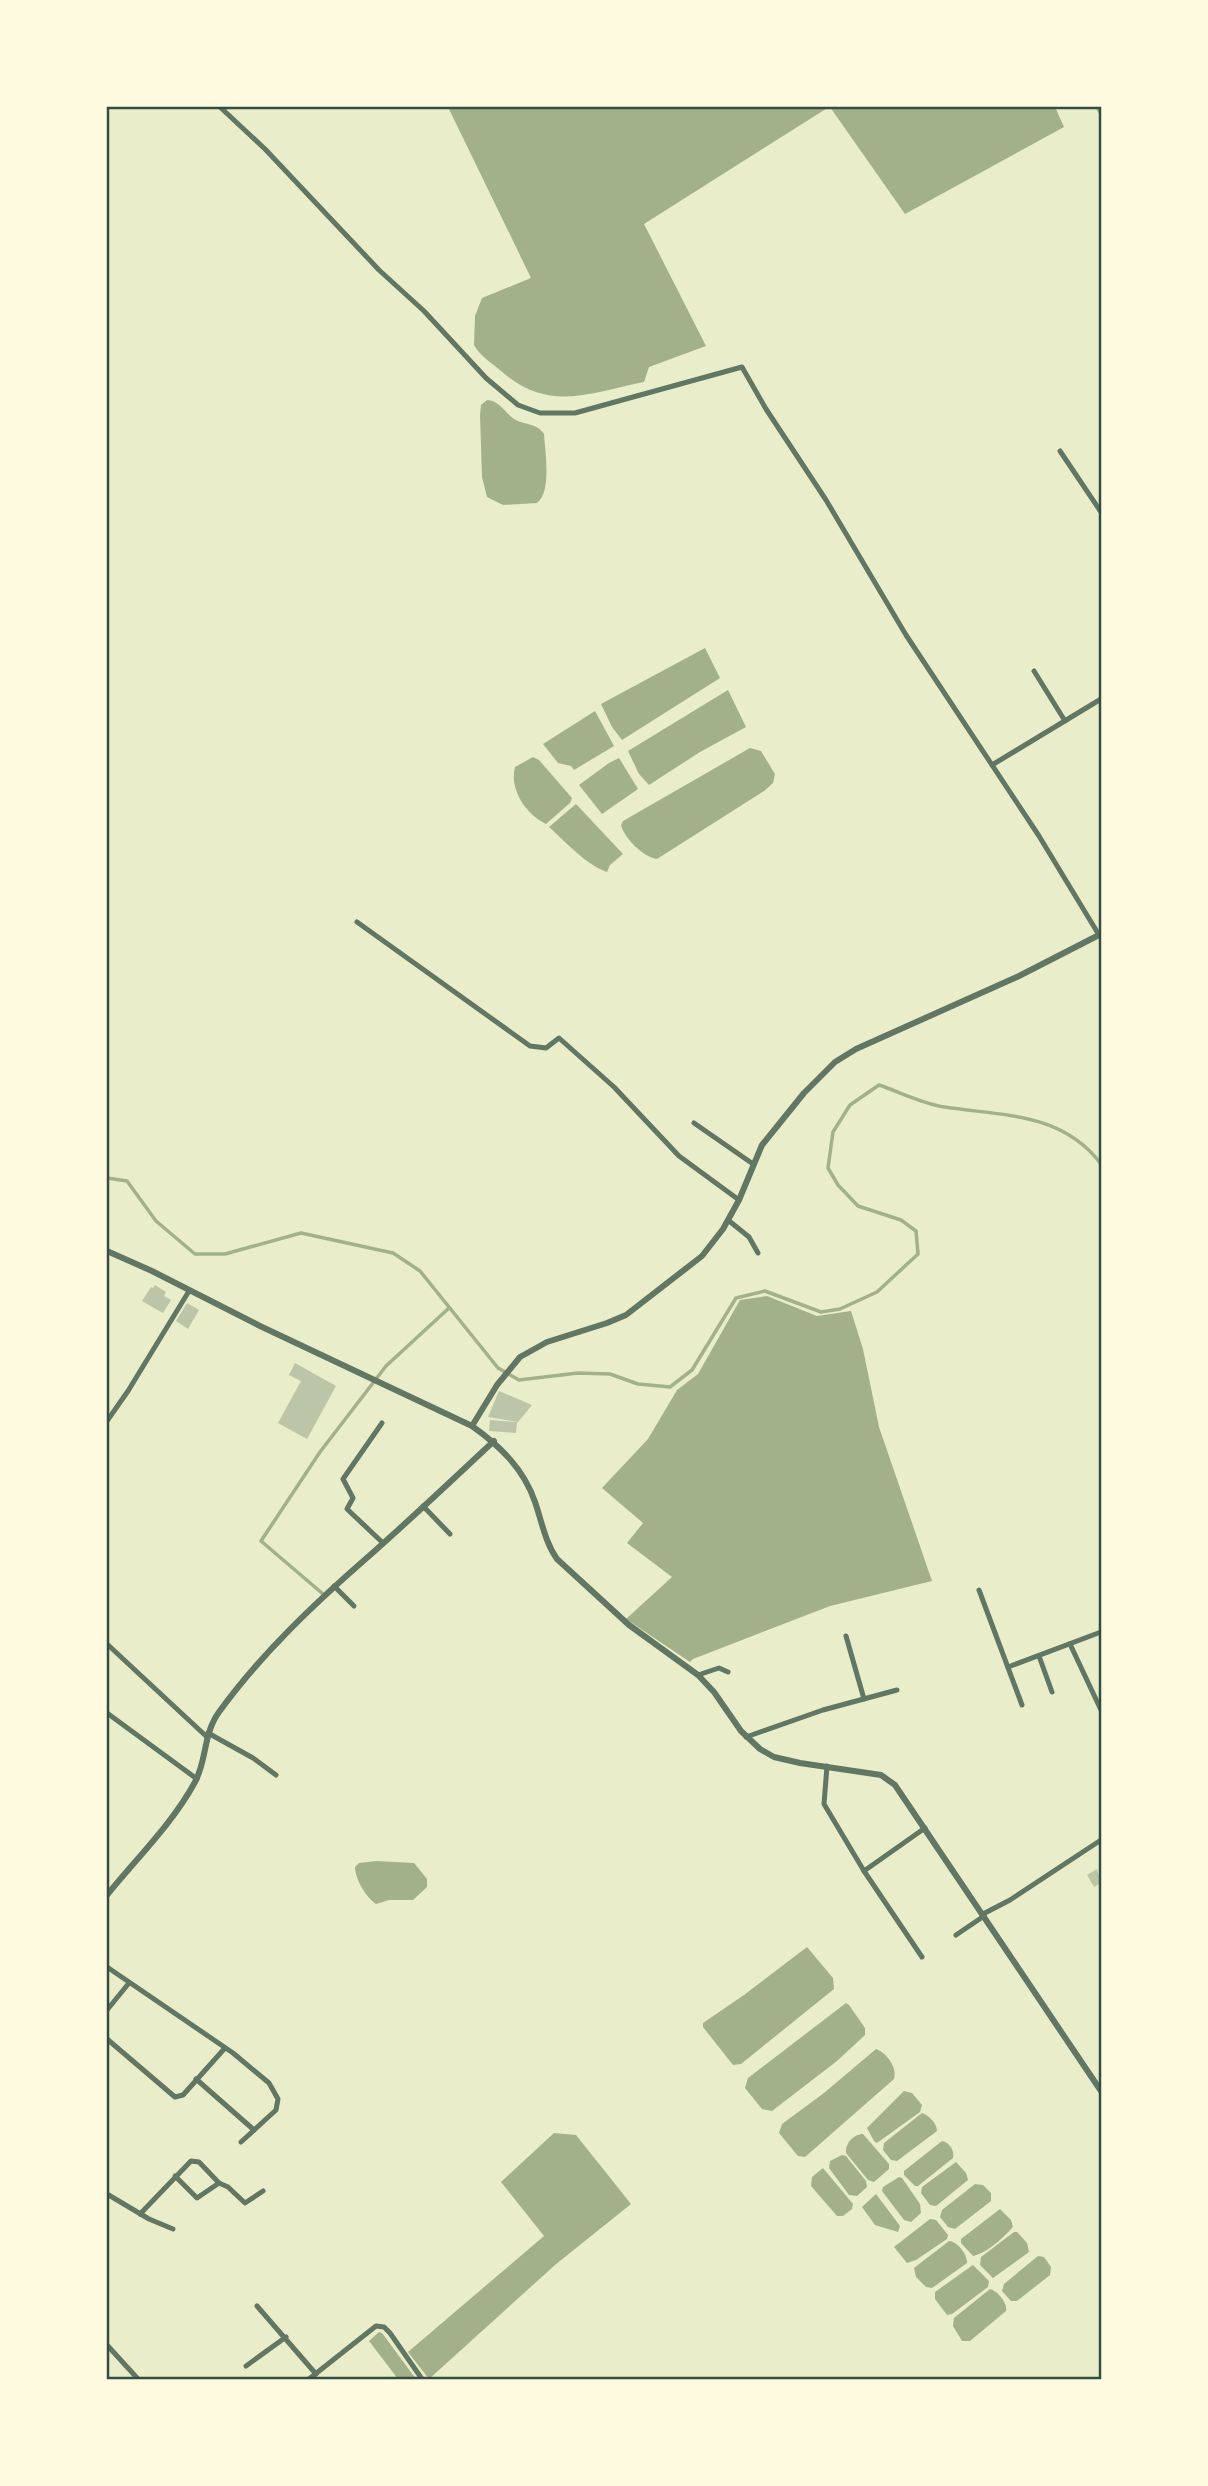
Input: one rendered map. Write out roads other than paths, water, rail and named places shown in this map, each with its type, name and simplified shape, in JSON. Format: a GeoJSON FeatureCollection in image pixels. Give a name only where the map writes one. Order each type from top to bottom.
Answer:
{"type":"FeatureCollection","features":[{"type":"Feature","properties":{"kind":"street"},"geometry":{"type":"LineString","coordinates":[[220,107],[265,149],[486,378],[518,405],[540,413],[575,413],[742,367],[766,409],[826,499],[906,635],[1101,935],[944,1011],[856,1049],[835,1062],[809,1087],[767,1138],[728,1220],[702,1256],[635,1309],[607,1323],[539,1346],[520,1357],[497,1385],[472,1426]]}},
{"type":"Feature","properties":{"kind":"street"},"geometry":{"type":"LineString","coordinates":[[1060,451],[1101,510]]}},
{"type":"Feature","properties":{"kind":"street"},"geometry":{"type":"LineString","coordinates":[[1034,671],[1065,721]]}},
{"type":"Feature","properties":{"kind":"street"},"geometry":{"type":"LineString","coordinates":[[992,765],[1101,699]]}},
{"type":"Feature","properties":{"kind":"street"},"geometry":{"type":"LineString","coordinates":[[357,922],[530,1045],[546,1048],[559,1038],[614,1087],[679,1156],[739,1200]]}},
{"type":"Feature","properties":{"kind":"street"},"geometry":{"type":"LineString","coordinates":[[694,1122],[753,1164]]}},
{"type":"Feature","properties":{"kind":"street"},"geometry":{"type":"LineString","coordinates":[[728,1220],[749,1237],[758,1252]]}},
{"type":"Feature","properties":{"kind":"street"},"geometry":{"type":"LineString","coordinates":[[107,1251],[472,1426],[494,1441],[513,1461],[528,1485],[551,1550],[558,1559],[629,1625],[698,1675],[714,1692],[746,1737],[774,1757],[889,1779],[925,1828],[1101,2091]]}},
{"type":"Feature","properties":{"kind":"street"},"geometry":{"type":"LineString","coordinates":[[107,1421],[189,1291]]}},
{"type":"Feature","properties":{"kind":"street"},"geometry":{"type":"LineString","coordinates":[[382,1423],[343,1479],[354,1498],[347,1509],[383,1543]]}},
{"type":"Feature","properties":{"kind":"street"},"geometry":{"type":"LineString","coordinates":[[107,1895],[180,1807],[197,1779],[207,1735],[219,1713],[262,1661],[334,1586],[494,1441]]}},
{"type":"Feature","properties":{"kind":"street"},"geometry":{"type":"LineString","coordinates":[[423,1506],[450,1534]]}},
{"type":"Feature","properties":{"kind":"street"},"geometry":{"type":"LineString","coordinates":[[334,1586],[354,1606]]}},
{"type":"Feature","properties":{"kind":"street"},"geometry":{"type":"LineString","coordinates":[[979,1590],[1022,1705]]}},
{"type":"Feature","properties":{"kind":"street"},"geometry":{"type":"LineString","coordinates":[[1008,1667],[1101,1632]]}},
{"type":"Feature","properties":{"kind":"street"},"geometry":{"type":"LineString","coordinates":[[846,1636],[864,1699]]}},
{"type":"Feature","properties":{"kind":"street"},"geometry":{"type":"LineString","coordinates":[[107,1644],[207,1735],[253,1758],[276,1775]]}},
{"type":"Feature","properties":{"kind":"street"},"geometry":{"type":"LineString","coordinates":[[1070,1644],[1101,1710]]}},
{"type":"Feature","properties":{"kind":"street"},"geometry":{"type":"LineString","coordinates":[[1039,1656],[1052,1692]]}},
{"type":"Feature","properties":{"kind":"street"},"geometry":{"type":"LineString","coordinates":[[698,1675],[719,1668],[728,1672]]}},
{"type":"Feature","properties":{"kind":"street"},"geometry":{"type":"LineString","coordinates":[[746,1737],[822,1710],[897,1690]]}},
{"type":"Feature","properties":{"kind":"street"},"geometry":{"type":"LineString","coordinates":[[107,1713],[197,1779]]}},
{"type":"Feature","properties":{"kind":"street"},"geometry":{"type":"LineString","coordinates":[[827,1766],[824,1804],[864,1871],[922,1957]]}},
{"type":"Feature","properties":{"kind":"street"},"geometry":{"type":"LineString","coordinates":[[864,1871],[925,1828]]}},
{"type":"Feature","properties":{"kind":"street"},"geometry":{"type":"LineString","coordinates":[[956,1935],[1101,1840]]}},
{"type":"Feature","properties":{"kind":"street"},"geometry":{"type":"LineString","coordinates":[[107,1967],[266,2078],[278,2099],[276,2110],[241,2143]]}},
{"type":"Feature","properties":{"kind":"street"},"geometry":{"type":"LineString","coordinates":[[107,2010],[129,1983]]}},
{"type":"Feature","properties":{"kind":"street"},"geometry":{"type":"LineString","coordinates":[[107,2039],[175,2097],[184,2095],[225,2048]]}},
{"type":"Feature","properties":{"kind":"street"},"geometry":{"type":"LineString","coordinates":[[196,2079],[254,2130]]}},
{"type":"Feature","properties":{"kind":"street"},"geometry":{"type":"LineString","coordinates":[[140,2214],[175,2176],[195,2160],[245,2203],[263,2191]]}},
{"type":"Feature","properties":{"kind":"street"},"geometry":{"type":"LineString","coordinates":[[175,2176],[197,2199],[219,2183]]}},
{"type":"Feature","properties":{"kind":"street"},"geometry":{"type":"LineString","coordinates":[[107,2194],[140,2214],[173,2229]]}},
{"type":"Feature","properties":{"kind":"street"},"geometry":{"type":"LineString","coordinates":[[107,2205],[113,2199]]}},
{"type":"Feature","properties":{"kind":"street"},"geometry":{"type":"LineString","coordinates":[[257,2306],[316,2374]]}},
{"type":"Feature","properties":{"kind":"street"},"geometry":{"type":"LineString","coordinates":[[309,2379],[376,2326],[384,2327],[390,2333],[422,2379]]}},
{"type":"Feature","properties":{"kind":"street"},"geometry":{"type":"LineString","coordinates":[[246,2366],[286,2337]]}},
{"type":"Feature","properties":{"kind":"street"},"geometry":{"type":"LineString","coordinates":[[107,2345],[138,2379]]}},
{"type":"Feature","properties":{"kind":"waterway"},"geometry":{"type":"LineString","coordinates":[[1097,107],[1101,114]]}},
{"type":"Feature","properties":{"kind":"waterway"},"geometry":{"type":"LineString","coordinates":[[107,1178],[127,1181],[156,1221],[195,1254],[225,1254],[301,1233],[393,1253],[420,1271],[498,1368],[519,1380],[578,1373],[610,1374],[638,1384],[670,1387],[692,1370],[736,1298],[765,1291],[821,1312],[840,1309],[877,1292],[918,1254],[916,1231],[901,1220],[858,1206],[838,1185],[828,1168],[833,1132],[850,1105],[879,1085],[937,1105],[1009,1115],[1050,1125],[1068,1134],[1101,1164]]}},
{"type":"Feature","properties":{"kind":"waterway"},"geometry":{"type":"LineString","coordinates":[[323,1594],[261,1541],[320,1452],[386,1366],[449,1308]]}}]}
